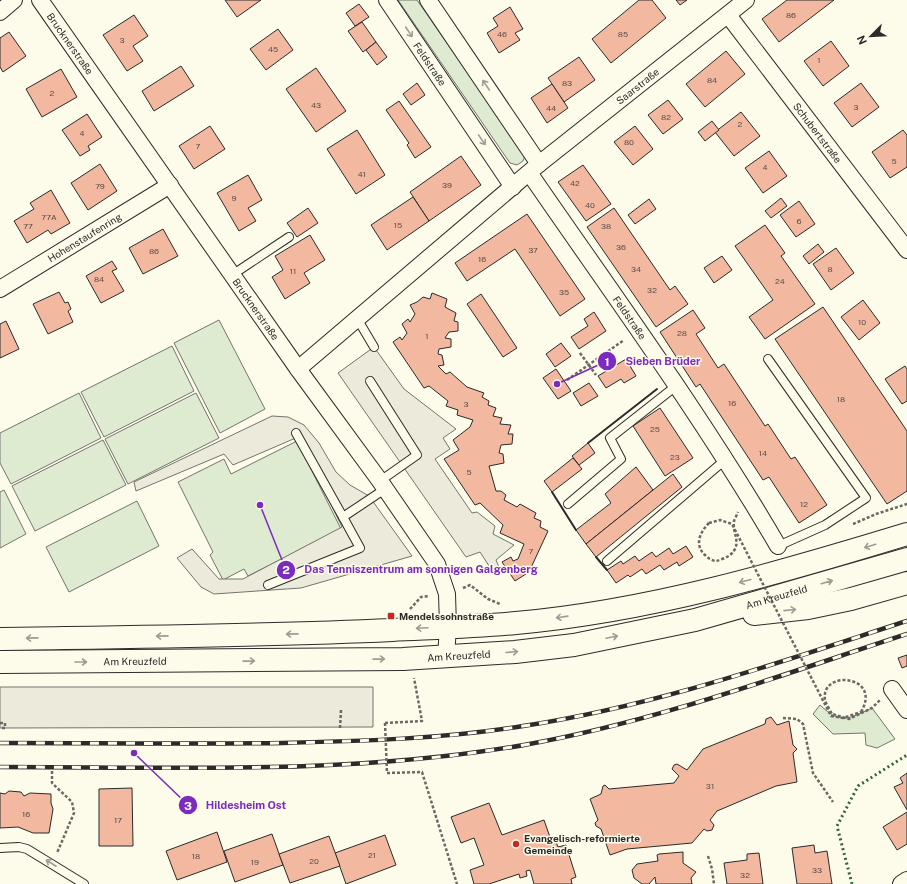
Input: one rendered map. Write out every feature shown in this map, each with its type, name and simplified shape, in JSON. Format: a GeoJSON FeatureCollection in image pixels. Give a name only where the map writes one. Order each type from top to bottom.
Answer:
{"type":"FeatureCollection","features":[{"type":"Feature","properties":{"kind":"main road"},"geometry":{"type":"LineString","coordinates":[[0,639],[304,634],[516,623],[601,611],[694,594],[801,566],[907,534]]}},
{"type":"Feature","properties":{"kind":"main road","name":"Am Kreuzfeld"},"geometry":{"type":"LineString","coordinates":[[0,662],[210,662],[446,657],[574,645],[695,620],[907,559]]}},
{"type":"Feature","properties":{"kind":"main road"},"geometry":{"type":"LineString","coordinates":[[695,620],[808,608],[851,599],[907,583]]}},
{"type":"Feature","properties":{"kind":"street"},"geometry":{"type":"LineString","coordinates":[[0,12],[14,0]]}},
{"type":"Feature","properties":{"kind":"street","name":"Brucknerstraße"},"geometry":{"type":"LineString","coordinates":[[40,0],[298,369]]}},
{"type":"Feature","properties":{"kind":"street","name":"Feldstraße"},"geometry":{"type":"LineString","coordinates":[[387,0],[513,187]]}},
{"type":"Feature","properties":{"kind":"street","name":"Feldstraße"},"geometry":{"type":"LineString","coordinates":[[428,0],[638,331],[747,493],[778,546]]}},
{"type":"Feature","properties":{"kind":"street","name":"Saarstraße"},"geometry":{"type":"LineString","coordinates":[[535,169],[746,0]]}},
{"type":"Feature","properties":{"kind":"street","name":"Schubertstraße"},"geometry":{"type":"LineString","coordinates":[[728,15],[907,250]]}},
{"type":"Feature","properties":{"kind":"street"},"geometry":{"type":"LineString","coordinates":[[446,657],[448,626],[447,594],[437,564],[298,369],[358,320],[535,169]]}},
{"type":"Feature","properties":{"kind":"street","name":"Hohenstaufenring"},"geometry":{"type":"LineString","coordinates":[[0,289],[170,186]]}},
{"type":"Feature","properties":{"kind":"street"},"geometry":{"type":"LineString","coordinates":[[892,688],[907,710]]}},
{"type":"Feature","properties":{"kind":"street"},"geometry":{"type":"LineString","coordinates":[[901,884],[907,880]]}},
{"type":"Feature","properties":{"kind":"lane"},"geometry":{"type":"LineString","coordinates":[[232,275],[289,237]]}},
{"type":"Feature","properties":{"kind":"lane"},"geometry":{"type":"LineString","coordinates":[[358,320],[374,347]]}},
{"type":"Feature","properties":{"kind":"lane"},"geometry":{"type":"LineString","coordinates":[[768,359],[866,498],[825,526],[778,546]]}},
{"type":"Feature","properties":{"kind":"lane"},"geometry":{"type":"LineString","coordinates":[[343,517],[417,455],[370,381]]}},
{"type":"Feature","properties":{"kind":"lane"},"geometry":{"type":"LineString","coordinates":[[568,504],[621,459],[610,438],[676,386]]}},
{"type":"Feature","properties":{"kind":"lane"},"geometry":{"type":"LineString","coordinates":[[268,585],[360,548],[296,433]]}},
{"type":"Feature","properties":{"kind":"lane"},"geometry":{"type":"LineString","coordinates":[[607,561],[725,460]]}},
{"type":"Feature","properties":{"kind":"lane"},"geometry":{"type":"LineString","coordinates":[[0,848],[19,847],[27,849],[84,884]]}},
{"type":"Feature","properties":{"kind":"path"},"geometry":{"type":"LineString","coordinates":[[567,380],[638,331]]}},
{"type":"Feature","properties":{"kind":"path"},"geometry":{"type":"LineString","coordinates":[[580,353],[596,375]]}},
{"type":"Feature","properties":{"kind":"path"},"geometry":{"type":"LineString","coordinates":[[747,493],[734,521],[737,543],[735,550],[729,556],[715,561],[708,558],[703,553],[699,545],[702,530],[709,523],[720,520],[732,524],[831,716],[843,718],[861,712],[864,705],[865,694],[859,683],[850,680],[837,680],[828,688],[825,700],[832,714],[849,719],[872,708],[892,688]]}},
{"type":"Feature","properties":{"kind":"path"},"geometry":{"type":"LineString","coordinates":[[420,707],[422,721],[385,723],[387,773],[422,772],[456,884]]}},
{"type":"Feature","properties":{"kind":"path"},"geometry":{"type":"LineString","coordinates":[[340,710],[340,728]]}},
{"type":"Feature","properties":{"kind":"path"},"geometry":{"type":"LineString","coordinates":[[783,718],[797,719],[800,721],[806,742],[808,757],[816,779],[833,802]]}},
{"type":"Feature","properties":{"kind":"path"},"geometry":{"type":"LineString","coordinates":[[0,723],[5,723],[5,728],[0,728]]}},
{"type":"Feature","properties":{"kind":"path"},"geometry":{"type":"LineString","coordinates":[[52,771],[52,783],[72,802],[74,813],[52,864]]}},
{"type":"Feature","properties":{"kind":"path"},"geometry":{"type":"LineString","coordinates":[[708,856],[712,868],[714,884]]}},
{"type":"Feature","properties":{"kind":"green space"},"geometry":{"type":"Polygon","coordinates":[[[398,0],[417,0],[525,156],[523,161],[517,165],[510,163],[398,0]]]}},
{"type":"Feature","properties":{"kind":"green space"},"geometry":{"type":"Polygon","coordinates":[[[219,320],[265,409],[220,433],[174,343],[219,320]]]}},
{"type":"Feature","properties":{"kind":"green space"},"geometry":{"type":"Polygon","coordinates":[[[172,346],[194,391],[104,437],[81,392],[172,346]]]}},
{"type":"Feature","properties":{"kind":"green space"},"geometry":{"type":"Polygon","coordinates":[[[79,393],[101,438],[11,484],[0,463],[0,433],[79,393]]]}},
{"type":"Feature","properties":{"kind":"green space"},"geometry":{"type":"Polygon","coordinates":[[[196,393],[219,438],[128,484],[105,439],[196,393]]]}},
{"type":"Feature","properties":{"kind":"green space"},"geometry":{"type":"Polygon","coordinates":[[[103,440],[126,485],[35,531],[12,486],[103,440]]]}},
{"type":"Feature","properties":{"kind":"green space"},"geometry":{"type":"Polygon","coordinates":[[[297,441],[341,529],[248,576],[244,569],[223,580],[210,555],[213,552],[178,482],[224,459],[231,474],[297,441]]]}},
{"type":"Feature","properties":{"kind":"green space"},"geometry":{"type":"Polygon","coordinates":[[[4,490],[26,534],[0,548],[0,492],[4,490]]]}},
{"type":"Feature","properties":{"kind":"green space"},"geometry":{"type":"Polygon","coordinates":[[[137,501],[159,546],[69,592],[46,547],[137,501]]]}},
{"type":"Feature","properties":{"kind":"green space"},"geometry":{"type":"Polygon","coordinates":[[[820,705],[839,718],[851,717],[872,708],[895,739],[877,748],[866,745],[865,733],[833,734],[813,714],[820,705]]]}},
{"type":"Feature","properties":{"kind":"shaded area"},"geometry":{"type":"Polygon","coordinates":[[[374,347],[404,389],[456,429],[443,438],[450,449],[435,459],[472,513],[477,512],[495,526],[493,534],[514,545],[496,560],[499,567],[493,572],[480,552],[466,557],[338,373],[374,347]]]}},
{"type":"Feature","properties":{"kind":"shaded area"},"geometry":{"type":"Polygon","coordinates":[[[272,416],[288,417],[304,425],[319,443],[336,472],[350,485],[369,496],[412,556],[301,588],[214,594],[201,587],[177,558],[192,549],[219,579],[243,579],[342,527],[298,437],[233,465],[224,454],[136,491],[134,482],[272,416]]]}},
{"type":"Feature","properties":{"kind":"shaded area"},"geometry":{"type":"Polygon","coordinates":[[[0,687],[373,687],[373,727],[0,728],[0,687]]]}},
{"type":"Feature","properties":{"kind":"building"},"geometry":{"type":"Polygon","coordinates":[[[225,0],[261,0],[237,17],[225,0]]]}},
{"type":"Feature","properties":{"kind":"building"},"geometry":{"type":"Polygon","coordinates":[[[639,0],[652,0],[666,18],[611,63],[592,39],[639,0]]]}},
{"type":"Feature","properties":{"kind":"building"},"geometry":{"type":"Polygon","coordinates":[[[676,0],[687,0],[680,5],[676,0]]]}},
{"type":"Feature","properties":{"kind":"building"},"geometry":{"type":"Polygon","coordinates":[[[787,0],[834,0],[779,42],[762,19],[787,0]]]}},
{"type":"Feature","properties":{"kind":"building"},"geometry":{"type":"Polygon","coordinates":[[[359,4],[369,17],[355,26],[346,13],[359,4]]]}},
{"type":"Feature","properties":{"kind":"building"},"geometry":{"type":"Polygon","coordinates":[[[510,7],[523,29],[515,33],[520,40],[499,53],[487,33],[498,26],[493,18],[510,7]]]}},
{"type":"Feature","properties":{"kind":"building"},"geometry":{"type":"Polygon","coordinates":[[[134,15],[148,36],[133,46],[143,61],[127,71],[103,35],[134,15]]]}},
{"type":"Feature","properties":{"kind":"building"},"geometry":{"type":"Polygon","coordinates":[[[362,22],[376,42],[363,52],[348,31],[362,22]]]}},
{"type":"Feature","properties":{"kind":"building"},"geometry":{"type":"Polygon","coordinates":[[[278,29],[293,50],[266,70],[250,49],[278,29]]]}},
{"type":"Feature","properties":{"kind":"building"},"geometry":{"type":"Polygon","coordinates":[[[9,32],[26,56],[3,72],[0,67],[0,38],[9,32]]]}},
{"type":"Feature","properties":{"kind":"building"},"geometry":{"type":"Polygon","coordinates":[[[831,41],[849,66],[823,86],[804,61],[831,41]]]}},
{"type":"Feature","properties":{"kind":"building"},"geometry":{"type":"Polygon","coordinates":[[[376,42],[387,57],[377,65],[366,50],[376,42]]]}},
{"type":"Feature","properties":{"kind":"building"},"geometry":{"type":"Polygon","coordinates":[[[726,51],[745,74],[705,107],[686,84],[726,51]]]}},
{"type":"Feature","properties":{"kind":"building"},"geometry":{"type":"Polygon","coordinates":[[[579,57],[595,80],[564,102],[548,78],[579,57]]]}},
{"type":"Feature","properties":{"kind":"building"},"geometry":{"type":"Polygon","coordinates":[[[181,66],[194,86],[154,111],[142,91],[181,66]]]}},
{"type":"Feature","properties":{"kind":"building"},"geometry":{"type":"Polygon","coordinates":[[[316,68],[346,111],[316,132],[286,89],[316,68]]]}},
{"type":"Feature","properties":{"kind":"building"},"geometry":{"type":"Polygon","coordinates":[[[61,69],[77,97],[42,117],[26,89],[61,69]]]}},
{"type":"Feature","properties":{"kind":"building"},"geometry":{"type":"Polygon","coordinates":[[[417,83],[425,95],[411,105],[403,94],[417,83]]]}},
{"type":"Feature","properties":{"kind":"building"},"geometry":{"type":"Polygon","coordinates":[[[861,83],[879,107],[852,127],[834,103],[861,83]]]}},
{"type":"Feature","properties":{"kind":"building"},"geometry":{"type":"Polygon","coordinates":[[[552,84],[568,108],[547,123],[531,98],[552,84]]]}},
{"type":"Feature","properties":{"kind":"building"},"geometry":{"type":"Polygon","coordinates":[[[668,100],[683,119],[663,134],[648,115],[668,100]]]}},
{"type":"Feature","properties":{"kind":"building"},"geometry":{"type":"Polygon","coordinates":[[[399,101],[431,147],[415,158],[407,145],[409,143],[386,110],[399,101]]]}},
{"type":"Feature","properties":{"kind":"building"},"geometry":{"type":"Polygon","coordinates":[[[741,112],[760,136],[734,156],[715,132],[741,112]]]}},
{"type":"Feature","properties":{"kind":"building"},"geometry":{"type":"Polygon","coordinates":[[[87,114],[102,137],[88,146],[90,150],[80,156],[62,130],[87,114]]]}},
{"type":"Feature","properties":{"kind":"building"},"geometry":{"type":"Polygon","coordinates":[[[712,121],[719,130],[705,141],[698,132],[712,121]]]}},
{"type":"Feature","properties":{"kind":"building"},"geometry":{"type":"Polygon","coordinates":[[[210,126],[225,149],[194,169],[179,146],[210,126]]]}},
{"type":"Feature","properties":{"kind":"building"},"geometry":{"type":"Polygon","coordinates":[[[635,126],[653,149],[633,165],[614,142],[635,126]]]}},
{"type":"Feature","properties":{"kind":"building"},"geometry":{"type":"Polygon","coordinates":[[[357,130],[385,175],[356,194],[327,149],[357,130]]]}},
{"type":"Feature","properties":{"kind":"building"},"geometry":{"type":"Polygon","coordinates":[[[903,130],[907,135],[907,167],[890,178],[872,152],[903,130]]]}},
{"type":"Feature","properties":{"kind":"building"},"geometry":{"type":"Polygon","coordinates":[[[769,151],[787,176],[763,193],[745,168],[769,151]]]}},
{"type":"Feature","properties":{"kind":"building"},"geometry":{"type":"Polygon","coordinates":[[[461,156],[481,185],[429,221],[410,192],[461,156]]]}},
{"type":"Feature","properties":{"kind":"building"},"geometry":{"type":"Polygon","coordinates":[[[100,164],[117,191],[88,210],[71,183],[100,164]]]}},
{"type":"Feature","properties":{"kind":"building"},"geometry":{"type":"Polygon","coordinates":[[[583,165],[611,204],[586,221],[558,182],[583,165]]]}},
{"type":"Feature","properties":{"kind":"building"},"geometry":{"type":"Polygon","coordinates":[[[248,175],[262,200],[248,208],[256,221],[239,231],[217,193],[248,175]]]}},
{"type":"Feature","properties":{"kind":"building"},"geometry":{"type":"Polygon","coordinates":[[[51,190],[70,223],[51,234],[48,230],[27,243],[14,221],[34,209],[30,203],[51,190]]]}},
{"type":"Feature","properties":{"kind":"building"},"geometry":{"type":"Polygon","coordinates":[[[413,197],[429,221],[387,250],[371,225],[413,197]]]}},
{"type":"Feature","properties":{"kind":"building"},"geometry":{"type":"Polygon","coordinates":[[[781,198],[787,206],[771,218],[765,211],[781,198]]]}},
{"type":"Feature","properties":{"kind":"building"},"geometry":{"type":"Polygon","coordinates":[[[649,199],[656,209],[635,224],[628,215],[649,199]]]}},
{"type":"Feature","properties":{"kind":"building"},"geometry":{"type":"Polygon","coordinates":[[[799,201],[815,224],[796,237],[780,215],[799,201]]]}},
{"type":"Feature","properties":{"kind":"building"},"geometry":{"type":"Polygon","coordinates":[[[308,208],[318,223],[297,237],[287,223],[308,208]]]}},
{"type":"Feature","properties":{"kind":"building"},"geometry":{"type":"Polygon","coordinates":[[[614,208],[670,290],[675,286],[688,304],[656,327],[587,227],[614,208]]]}},
{"type":"Feature","properties":{"kind":"building"},"geometry":{"type":"Polygon","coordinates":[[[527,214],[585,299],[560,316],[515,249],[467,281],[455,263],[527,214]]]}},
{"type":"Feature","properties":{"kind":"building"},"geometry":{"type":"Polygon","coordinates":[[[765,225],[785,253],[781,256],[815,304],[765,339],[749,317],[773,300],[735,246],[765,225]]]}},
{"type":"Feature","properties":{"kind":"building"},"geometry":{"type":"Polygon","coordinates":[[[163,229],[178,256],[143,274],[129,248],[163,229]]]}},
{"type":"Feature","properties":{"kind":"building"},"geometry":{"type":"Polygon","coordinates":[[[310,235],[325,260],[304,273],[310,283],[285,299],[272,277],[283,270],[275,256],[310,235]]]}},
{"type":"Feature","properties":{"kind":"building"},"geometry":{"type":"Polygon","coordinates":[[[818,244],[824,252],[809,264],[803,256],[818,244]]]}},
{"type":"Feature","properties":{"kind":"building"},"geometry":{"type":"Polygon","coordinates":[[[836,248],[854,273],[831,290],[813,264],[836,248]]]}},
{"type":"Feature","properties":{"kind":"building"},"geometry":{"type":"Polygon","coordinates":[[[722,256],[732,270],[714,283],[704,268],[722,256]]]}},
{"type":"Feature","properties":{"kind":"building"},"geometry":{"type":"Polygon","coordinates":[[[112,261],[117,269],[112,271],[124,291],[101,303],[86,276],[112,261]]]}},
{"type":"Feature","properties":{"kind":"building"},"geometry":{"type":"Polygon","coordinates":[[[59,292],[65,303],[68,302],[71,309],[68,311],[73,322],[48,334],[33,304],[59,292]]]}},
{"type":"Feature","properties":{"kind":"building"},"geometry":{"type":"Polygon","coordinates":[[[432,293],[447,299],[445,307],[456,313],[454,321],[458,322],[458,331],[449,332],[445,338],[451,339],[451,347],[439,349],[438,354],[442,355],[444,365],[438,366],[446,374],[450,372],[467,387],[484,393],[482,397],[489,401],[488,405],[496,408],[493,416],[502,418],[500,424],[511,425],[508,434],[513,434],[512,444],[501,445],[499,453],[503,454],[504,463],[489,466],[496,491],[501,491],[506,495],[504,500],[517,507],[520,504],[536,513],[534,518],[541,521],[540,527],[548,531],[529,572],[515,581],[502,562],[511,557],[513,561],[518,559],[524,544],[500,533],[503,525],[480,503],[475,505],[444,459],[459,450],[453,440],[470,427],[473,420],[457,415],[458,410],[446,406],[448,401],[429,386],[424,388],[393,342],[400,337],[402,340],[407,333],[402,324],[408,319],[410,322],[415,314],[410,305],[423,297],[430,299],[432,293]]]}},
{"type":"Feature","properties":{"kind":"building"},"geometry":{"type":"Polygon","coordinates":[[[481,294],[517,348],[503,357],[467,304],[481,294]]]}},
{"type":"Feature","properties":{"kind":"building"},"geometry":{"type":"Polygon","coordinates":[[[863,300],[880,323],[859,340],[841,317],[863,300]]]}},
{"type":"Feature","properties":{"kind":"building"},"geometry":{"type":"Polygon","coordinates":[[[823,307],[907,431],[907,491],[887,504],[775,339],[823,307]]]}},
{"type":"Feature","properties":{"kind":"building"},"geometry":{"type":"Polygon","coordinates":[[[693,310],[705,328],[696,334],[718,368],[724,364],[765,426],[768,424],[791,459],[795,457],[827,505],[799,523],[769,477],[763,480],[700,384],[696,387],[660,332],[693,310]]]}},
{"type":"Feature","properties":{"kind":"building"},"geometry":{"type":"Polygon","coordinates":[[[594,312],[606,331],[579,349],[571,337],[588,326],[584,319],[594,312]]]}},
{"type":"Feature","properties":{"kind":"building"},"geometry":{"type":"Polygon","coordinates":[[[6,321],[19,349],[0,358],[0,324],[6,321]]]}},
{"type":"Feature","properties":{"kind":"building"},"geometry":{"type":"Polygon","coordinates":[[[561,343],[571,356],[555,367],[546,354],[561,343]]]}},
{"type":"Feature","properties":{"kind":"building"},"geometry":{"type":"Polygon","coordinates":[[[626,359],[636,376],[624,383],[621,379],[606,388],[598,376],[626,359]]]}},
{"type":"Feature","properties":{"kind":"building"},"geometry":{"type":"Polygon","coordinates":[[[905,366],[907,369],[907,401],[902,404],[885,379],[905,366]]]}},
{"type":"Feature","properties":{"kind":"building"},"geometry":{"type":"Polygon","coordinates":[[[556,369],[571,391],[558,399],[543,378],[556,369]]]}},
{"type":"Feature","properties":{"kind":"building"},"geometry":{"type":"Polygon","coordinates":[[[589,383],[598,396],[581,406],[573,393],[589,383]]]}},
{"type":"Feature","properties":{"kind":"building"},"geometry":{"type":"Polygon","coordinates":[[[660,408],[693,458],[665,476],[633,426],[660,408]]]}},
{"type":"Feature","properties":{"kind":"building"},"geometry":{"type":"Polygon","coordinates":[[[588,443],[595,453],[579,465],[572,456],[588,443]]]}},
{"type":"Feature","properties":{"kind":"building"},"geometry":{"type":"Polygon","coordinates":[[[573,458],[582,469],[552,492],[544,481],[573,458]]]}},
{"type":"Feature","properties":{"kind":"building"},"geometry":{"type":"Polygon","coordinates":[[[636,467],[653,490],[586,544],[576,530],[611,503],[605,494],[636,467]]]}},
{"type":"Feature","properties":{"kind":"building"},"geometry":{"type":"Polygon","coordinates":[[[673,474],[682,487],[596,557],[586,544],[673,474]]]}},
{"type":"Feature","properties":{"kind":"building"},"geometry":{"type":"Polygon","coordinates":[[[686,546],[693,557],[679,566],[677,562],[664,570],[660,565],[646,574],[642,569],[630,577],[628,575],[616,583],[607,570],[621,561],[623,564],[635,556],[639,561],[652,552],[656,557],[669,548],[673,554],[686,546]]]}},
{"type":"Feature","properties":{"kind":"building"},"geometry":{"type":"Polygon","coordinates":[[[907,655],[907,666],[902,668],[898,658],[907,655]]]}},
{"type":"Feature","properties":{"kind":"building"},"geometry":{"type":"Polygon","coordinates":[[[771,717],[777,725],[789,721],[793,745],[797,749],[793,753],[797,782],[776,786],[717,811],[710,820],[714,825],[712,830],[707,831],[704,829],[692,843],[627,849],[610,855],[601,829],[596,826],[595,823],[598,820],[590,799],[601,794],[603,786],[605,785],[609,789],[674,783],[679,776],[672,769],[674,765],[677,764],[687,770],[703,749],[765,724],[766,719],[771,717]]]}},
{"type":"Feature","properties":{"kind":"building"},"geometry":{"type":"Polygon","coordinates":[[[907,773],[907,810],[894,787],[903,783],[900,778],[907,773]]]}},
{"type":"Feature","properties":{"kind":"building"},"geometry":{"type":"Polygon","coordinates":[[[132,788],[133,846],[99,846],[99,789],[132,788]]]}},
{"type":"Feature","properties":{"kind":"building"},"geometry":{"type":"Polygon","coordinates":[[[9,791],[21,792],[24,796],[30,793],[51,794],[53,809],[49,833],[33,833],[18,827],[0,828],[0,793],[5,794],[9,791]]]}},
{"type":"Feature","properties":{"kind":"building","name":"Evangelisch-reformierte Gemeinde"},"geometry":{"type":"Polygon","coordinates":[[[489,803],[502,835],[544,820],[551,840],[555,839],[558,847],[566,845],[576,877],[571,879],[572,884],[534,884],[530,870],[526,871],[527,876],[520,878],[519,874],[489,884],[474,884],[470,870],[484,865],[474,838],[461,843],[451,817],[489,803]]]}},
{"type":"Feature","properties":{"kind":"building"},"geometry":{"type":"Polygon","coordinates":[[[907,812],[907,844],[897,850],[883,827],[907,812]]]}},
{"type":"Feature","properties":{"kind":"building"},"geometry":{"type":"Polygon","coordinates":[[[217,832],[227,862],[177,880],[166,851],[217,832]]]}},
{"type":"Feature","properties":{"kind":"building"},"geometry":{"type":"Polygon","coordinates":[[[272,834],[283,865],[235,882],[224,851],[272,834]]]}},
{"type":"Feature","properties":{"kind":"building"},"geometry":{"type":"Polygon","coordinates":[[[385,835],[396,865],[346,884],[335,853],[385,835]]]}},
{"type":"Feature","properties":{"kind":"building"},"geometry":{"type":"Polygon","coordinates":[[[329,836],[340,866],[290,883],[279,854],[329,836]]]}},
{"type":"Feature","properties":{"kind":"building"},"geometry":{"type":"Polygon","coordinates":[[[814,845],[815,853],[827,851],[832,884],[797,884],[792,848],[814,845]]]}},
{"type":"Feature","properties":{"kind":"building"},"geometry":{"type":"Polygon","coordinates":[[[683,852],[683,863],[696,872],[691,878],[692,884],[656,884],[655,877],[649,884],[642,884],[634,878],[632,870],[637,864],[658,861],[657,855],[659,854],[683,852]]]}},
{"type":"Feature","properties":{"kind":"building"},"geometry":{"type":"Polygon","coordinates":[[[759,853],[763,884],[727,884],[724,863],[747,860],[747,854],[759,853]]]}},
{"type":"Feature","properties":{"kind":"railway"},"geometry":{"type":"LineString","coordinates":[[0,743],[283,743],[433,737],[523,726],[621,707],[669,695],[764,667],[907,621]]}},
{"type":"Feature","properties":{"kind":"railway"},"geometry":{"type":"LineString","coordinates":[[0,767],[262,767],[394,761],[459,755],[524,745],[573,735],[670,711],[907,634]]}},
{"type":"Feature","properties":{"kind":"hedge"},"geometry":{"type":"LineString","coordinates":[[852,884],[837,826],[858,786],[907,755]]}},
{"type":"Feature","properties":{"kind":"wall"},"geometry":{"type":"LineString","coordinates":[[588,443],[657,389]]}},
{"type":"Feature","properties":{"kind":"wall"},"geometry":{"type":"LineString","coordinates":[[552,492],[576,530]]}},
{"type":"Feature","properties":{"kind":"wall"},"geometry":{"type":"LineString","coordinates":[[596,557],[607,570]]}},
{"type":"Feature","properties":{"kind":"place","name":"Sieben Brüder"},"geometry":{"type":"Point","coordinates":[557,384]}},
{"type":"Feature","properties":{"kind":"place","name":"Das Tenniszentrum am sonnigen Galgenberg"},"geometry":{"type":"Point","coordinates":[260,505]}},
{"type":"Feature","properties":{"kind":"place","name":"Mendelssohnstraße"},"geometry":{"type":"Point","coordinates":[391,616]}},
{"type":"Feature","properties":{"kind":"place","name":"Hildesheim Ost"},"geometry":{"type":"Point","coordinates":[134,753]}},
{"type":"Feature","properties":{"kind":"place","name":"Evangelisch-reformierte Gemeinde"},"geometry":{"type":"Point","coordinates":[516,844]}}]}
